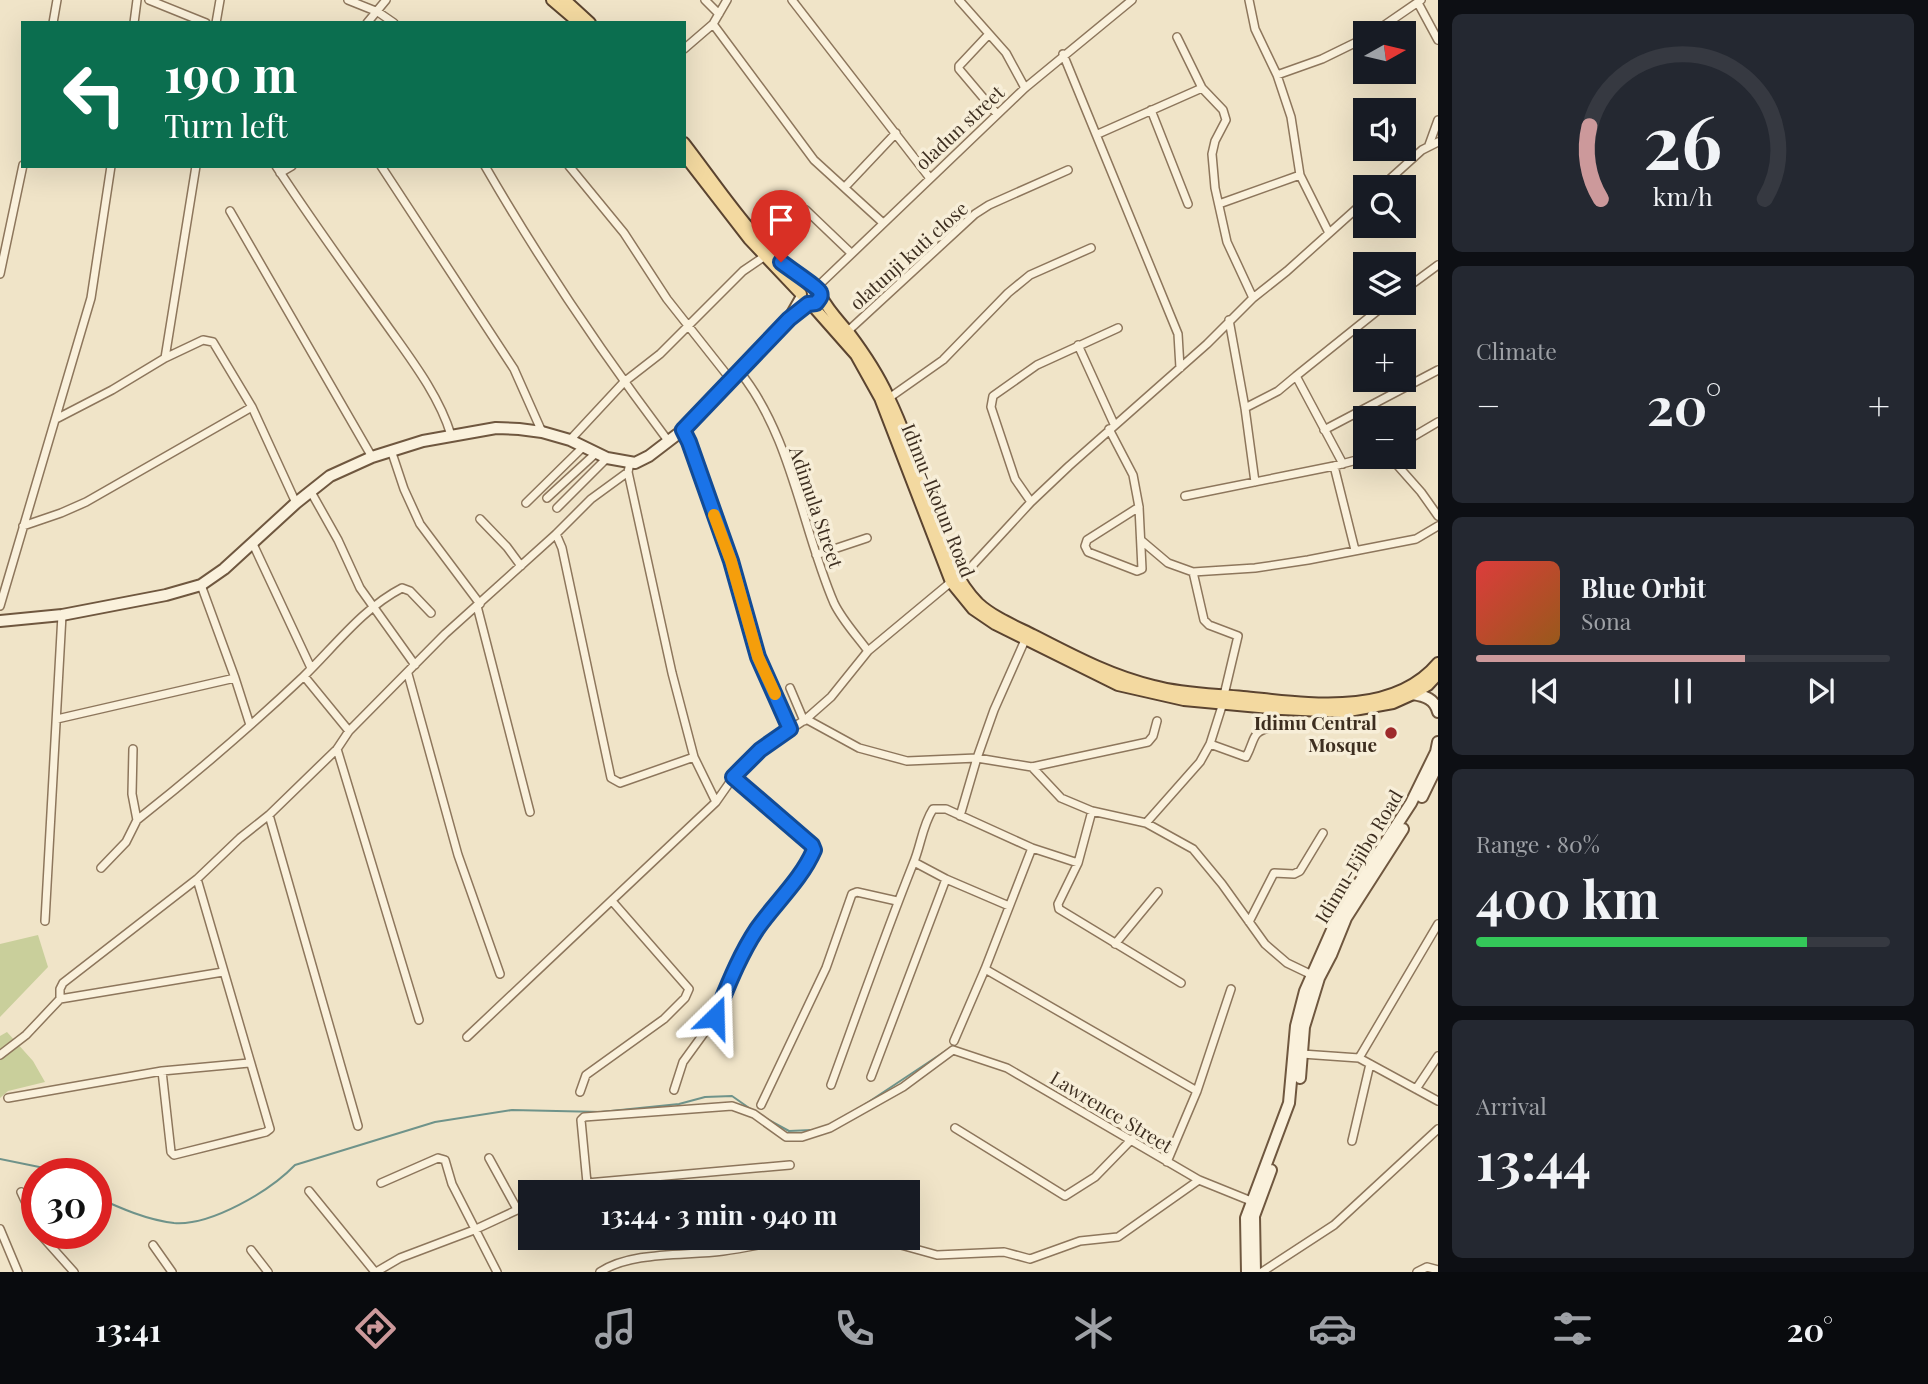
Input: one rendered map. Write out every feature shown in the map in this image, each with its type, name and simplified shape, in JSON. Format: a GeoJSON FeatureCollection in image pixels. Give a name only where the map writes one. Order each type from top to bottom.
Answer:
{"type":"FeatureCollection","features":[{"type":"Feature","properties":{"kind":"main road"},"geometry":{"type":"LineString","coordinates":[[552,0],[577,21]]}},
{"type":"Feature","properties":{"kind":"main road"},"geometry":{"type":"LineString","coordinates":[[565,0],[588,21]]}},
{"type":"Feature","properties":{"kind":"main road"},"geometry":{"type":"LineString","coordinates":[[686,146],[765,250]]}},
{"type":"Feature","properties":{"kind":"main road","name":"Idimu-Ikotun Road"},"geometry":{"type":"LineString","coordinates":[[686,158],[805,300],[821,313],[856,355],[880,398],[955,581],[974,609],[995,624],[1118,685],[1166,697],[1312,703],[1368,700],[1416,684],[1438,663]]}},
{"type":"Feature","properties":{"kind":"main road","name":"Idimu-Ikotun Road"},"geometry":{"type":"LineString","coordinates":[[765,250],[816,289],[826,307],[863,352],[889,398],[955,581],[999,617],[1091,664],[1154,686],[1281,709],[1343,712],[1393,703],[1413,694],[1438,674]]}},
{"type":"Feature","properties":{"kind":"main road"},"geometry":{"type":"LineString","coordinates":[[0,621],[62,615],[201,585],[253,544],[296,503],[330,476],[391,450],[451,435],[496,428],[542,432],[570,440],[582,448],[629,467],[683,430],[789,319],[805,300],[805,286],[816,289],[816,303],[805,300]]}},
{"type":"Feature","properties":{"kind":"main road"},"geometry":{"type":"LineString","coordinates":[[1413,694],[1431,700],[1438,712]]}},
{"type":"Feature","properties":{"kind":"main road","name":"Idimu-Ejibo Road"},"geometry":{"type":"LineString","coordinates":[[1247,1272],[1245,1232],[1251,1201],[1289,1103],[1296,1026],[1312,975],[1325,951],[1339,914],[1411,803],[1436,752],[1438,742]]}},
{"type":"Feature","properties":{"kind":"main road","name":"Idimu-Ejibo Road"},"geometry":{"type":"LineString","coordinates":[[1255,1272],[1254,1216],[1294,1110],[1299,1090],[1304,1027],[1312,994],[1346,918],[1416,807],[1438,764]]}},
{"type":"Feature","properties":{"kind":"street"},"geometry":{"type":"LineString","coordinates":[[53,21],[57,0]]}},
{"type":"Feature","properties":{"kind":"street"},"geometry":{"type":"LineString","coordinates":[[134,21],[137,0]]}},
{"type":"Feature","properties":{"kind":"street"},"geometry":{"type":"LineString","coordinates":[[149,0],[201,21]]}},
{"type":"Feature","properties":{"kind":"street"},"geometry":{"type":"LineString","coordinates":[[216,21],[220,0]]}},
{"type":"Feature","properties":{"kind":"street"},"geometry":{"type":"LineString","coordinates":[[348,0],[378,12],[391,21]]}},
{"type":"Feature","properties":{"kind":"street"},"geometry":{"type":"LineString","coordinates":[[369,21],[386,0]]}},
{"type":"Feature","properties":{"kind":"street"},"geometry":{"type":"LineString","coordinates":[[705,0],[719,14]]}},
{"type":"Feature","properties":{"kind":"street"},"geometry":{"type":"LineString","coordinates":[[686,47],[713,24],[727,0]]}},
{"type":"Feature","properties":{"kind":"street"},"geometry":{"type":"LineString","coordinates":[[792,0],[929,177]]}},
{"type":"Feature","properties":{"kind":"street"},"geometry":{"type":"LineString","coordinates":[[959,0],[1010,59],[1025,88]]}},
{"type":"Feature","properties":{"kind":"street","name":"oladun street"},"geometry":{"type":"LineString","coordinates":[[816,289],[882,222],[1025,88],[1063,54],[1132,0]]}},
{"type":"Feature","properties":{"kind":"street"},"geometry":{"type":"LineString","coordinates":[[1249,0],[1255,29],[1277,75],[1294,132],[1300,175],[1329,233]]}},
{"type":"Feature","properties":{"kind":"street"},"geometry":{"type":"LineString","coordinates":[[1391,21],[1420,1],[1438,40]]}},
{"type":"Feature","properties":{"kind":"street"},"geometry":{"type":"LineString","coordinates":[[713,24],[814,160],[882,222]]}},
{"type":"Feature","properties":{"kind":"street"},"geometry":{"type":"LineString","coordinates":[[989,34],[959,69],[997,114]]}},
{"type":"Feature","properties":{"kind":"street"},"geometry":{"type":"LineString","coordinates":[[1177,37],[1202,88],[1226,115],[1212,155],[1219,204],[1231,252],[1253,298]]}},
{"type":"Feature","properties":{"kind":"street"},"geometry":{"type":"LineString","coordinates":[[1277,75],[1322,59],[1353,44]]}},
{"type":"Feature","properties":{"kind":"street"},"geometry":{"type":"LineString","coordinates":[[1063,54],[1178,334],[1180,368]]}},
{"type":"Feature","properties":{"kind":"street"},"geometry":{"type":"LineString","coordinates":[[1098,134],[1202,88]]}},
{"type":"Feature","properties":{"kind":"street"},"geometry":{"type":"LineString","coordinates":[[1151,110],[1188,204]]}},
{"type":"Feature","properties":{"kind":"street"},"geometry":{"type":"LineString","coordinates":[[1429,145],[1438,120]]}},
{"type":"Feature","properties":{"kind":"street"},"geometry":{"type":"LineString","coordinates":[[845,187],[896,133]]}},
{"type":"Feature","properties":{"kind":"street"},"geometry":{"type":"LineString","coordinates":[[1395,175],[1429,145],[1438,142]]}},
{"type":"Feature","properties":{"kind":"street"},"geometry":{"type":"LineString","coordinates":[[0,274],[22,168]]}},
{"type":"Feature","properties":{"kind":"street"},"geometry":{"type":"LineString","coordinates":[[0,606],[92,298],[111,168]]}},
{"type":"Feature","properties":{"kind":"street"},"geometry":{"type":"LineString","coordinates":[[165,358],[196,168]]}},
{"type":"Feature","properties":{"kind":"street"},"geometry":{"type":"LineString","coordinates":[[382,168],[514,369],[542,432]]}},
{"type":"Feature","properties":{"kind":"street"},"geometry":{"type":"LineString","coordinates":[[486,168],[527,238],[668,442]]}},
{"type":"Feature","properties":{"kind":"street","name":"Adimula Street"},"geometry":{"type":"LineString","coordinates":[[571,168],[624,233],[657,285],[689,325],[735,376],[752,388],[765,411],[785,460],[836,606],[869,651]]}},
{"type":"Feature","properties":{"kind":"street"},"geometry":{"type":"LineString","coordinates":[[278,169],[315,226],[402,347],[446,417],[451,435]]}},
{"type":"Feature","properties":{"kind":"street","name":"olatunji kuti close"},"geometry":{"type":"LineString","coordinates":[[848,331],[975,214],[989,205],[1068,170]]}},
{"type":"Feature","properties":{"kind":"street"},"geometry":{"type":"LineString","coordinates":[[1219,204],[1300,175]]}},
{"type":"Feature","properties":{"kind":"street"},"geometry":{"type":"LineString","coordinates":[[570,440],[624,382],[660,354],[806,210],[851,253]]}},
{"type":"Feature","properties":{"kind":"street"},"geometry":{"type":"LineString","coordinates":[[230,211],[372,457]]}},
{"type":"Feature","properties":{"kind":"street"},"geometry":{"type":"LineString","coordinates":[[467,1038],[716,802],[733,777],[760,750],[805,720],[831,696],[869,651],[955,581],[1031,502],[1180,368],[1253,298],[1353,212]]}},
{"type":"Feature","properties":{"kind":"street"},"geometry":{"type":"LineString","coordinates":[[889,398],[943,360],[1008,293],[1030,275],[1091,248]]}},
{"type":"Feature","properties":{"kind":"street"},"geometry":{"type":"LineString","coordinates":[[1416,281],[1438,265]]}},
{"type":"Feature","properties":{"kind":"street"},"geometry":{"type":"LineString","coordinates":[[1245,408],[1278,391],[1372,315]]}},
{"type":"Feature","properties":{"kind":"street"},"geometry":{"type":"LineString","coordinates":[[1229,320],[1255,482]]}},
{"type":"Feature","properties":{"kind":"street"},"geometry":{"type":"LineString","coordinates":[[1031,502],[1015,479],[991,401],[993,396],[1037,365],[1118,328]]}},
{"type":"Feature","properties":{"kind":"street"},"geometry":{"type":"LineString","coordinates":[[55,419],[112,390],[165,358],[203,340],[213,342],[252,407],[296,503]]}},
{"type":"Feature","properties":{"kind":"street"},"geometry":{"type":"LineString","coordinates":[[1078,345],[1133,475],[1139,507],[1142,569],[1137,571],[1088,552],[1085,546],[1087,540],[1139,507]]}},
{"type":"Feature","properties":{"kind":"street"},"geometry":{"type":"LineString","coordinates":[[1324,430],[1438,370]]}},
{"type":"Feature","properties":{"kind":"street"},"geometry":{"type":"LineString","coordinates":[[1296,376],[1343,464]]}},
{"type":"Feature","properties":{"kind":"street"},"geometry":{"type":"LineString","coordinates":[[23,526],[86,502],[252,407]]}},
{"type":"Feature","properties":{"kind":"street"},"geometry":{"type":"LineString","coordinates":[[1416,435],[1438,422]]}},
{"type":"Feature","properties":{"kind":"street"},"geometry":{"type":"LineString","coordinates":[[683,430],[731,561],[758,657],[790,729]]}},
{"type":"Feature","properties":{"kind":"street"},"geometry":{"type":"LineString","coordinates":[[526,503],[582,448]]}},
{"type":"Feature","properties":{"kind":"street"},"geometry":{"type":"LineString","coordinates":[[391,450],[404,489],[420,523],[478,605],[530,813]]}},
{"type":"Feature","properties":{"kind":"street"},"geometry":{"type":"LineString","coordinates":[[547,498],[602,456]]}},
{"type":"Feature","properties":{"kind":"street"},"geometry":{"type":"LineString","coordinates":[[557,508],[602,456]]}},
{"type":"Feature","properties":{"kind":"street"},"geometry":{"type":"LineString","coordinates":[[1185,496],[1353,461]]}},
{"type":"Feature","properties":{"kind":"street"},"geometry":{"type":"LineString","coordinates":[[1334,466],[1354,550]]}},
{"type":"Feature","properties":{"kind":"street"},"geometry":{"type":"LineString","coordinates":[[60,999],[60,989],[64,983],[197,879],[269,815],[337,749],[349,731],[415,665],[591,499],[629,467],[672,673],[694,757],[716,802]]}},
{"type":"Feature","properties":{"kind":"street"},"geometry":{"type":"LineString","coordinates":[[1401,469],[1438,516]]}},
{"type":"Feature","properties":{"kind":"street"},"geometry":{"type":"LineString","coordinates":[[311,492],[338,540],[360,588],[415,665]]}},
{"type":"Feature","properties":{"kind":"street"},"geometry":{"type":"LineString","coordinates":[[480,519],[521,566]]}},
{"type":"Feature","properties":{"kind":"street"},"geometry":{"type":"LineString","coordinates":[[1142,541],[1168,563],[1192,572],[1255,568],[1416,539],[1438,526]]}},
{"type":"Feature","properties":{"kind":"street"},"geometry":{"type":"LineString","coordinates":[[556,534],[562,548],[587,657],[611,778],[620,783],[694,757]]}},
{"type":"Feature","properties":{"kind":"street"},"geometry":{"type":"LineString","coordinates":[[816,555],[867,538]]}},
{"type":"Feature","properties":{"kind":"street"},"geometry":{"type":"LineString","coordinates":[[253,544],[311,668]]}},
{"type":"Feature","properties":{"kind":"street"},"geometry":{"type":"LineString","coordinates":[[1146,823],[1200,762],[1210,744],[1224,699],[1238,636],[1209,625],[1204,620],[1192,572]]}},
{"type":"Feature","properties":{"kind":"street"},"geometry":{"type":"LineString","coordinates":[[201,585],[250,726]]}},
{"type":"Feature","properties":{"kind":"street"},"geometry":{"type":"LineString","coordinates":[[101,868],[126,842],[138,820],[250,726],[373,607],[402,588],[410,591],[431,613]]}},
{"type":"Feature","properties":{"kind":"street"},"geometry":{"type":"LineString","coordinates":[[45,921],[62,615]]}},
{"type":"Feature","properties":{"kind":"street"},"geometry":{"type":"LineString","coordinates":[[960,816],[994,710],[1026,640]]}},
{"type":"Feature","properties":{"kind":"street"},"geometry":{"type":"LineString","coordinates":[[408,674],[458,855],[500,974]]}},
{"type":"Feature","properties":{"kind":"street"},"geometry":{"type":"LineString","coordinates":[[304,676],[349,731]]}},
{"type":"Feature","properties":{"kind":"street"},"geometry":{"type":"LineString","coordinates":[[57,719],[235,678]]}},
{"type":"Feature","properties":{"kind":"street"},"geometry":{"type":"LineString","coordinates":[[790,688],[805,720],[859,748],[907,761],[977,758],[1032,767],[1148,741],[1153,736],[1157,721]]}},
{"type":"Feature","properties":{"kind":"street"},"geometry":{"type":"LineString","coordinates":[[1210,744],[1247,757],[1255,734],[1259,730],[1272,727],[1275,722]]}},
{"type":"Feature","properties":{"kind":"street"},"geometry":{"type":"LineString","coordinates":[[133,749],[132,794],[138,820]]}},
{"type":"Feature","properties":{"kind":"street"},"geometry":{"type":"LineString","coordinates":[[337,749],[419,1020]]}},
{"type":"Feature","properties":{"kind":"street"},"geometry":{"type":"LineString","coordinates":[[1032,767],[1061,798],[1093,811],[1146,823],[1193,849],[1265,944],[1287,963],[1312,975]]}},
{"type":"Feature","properties":{"kind":"street"},"geometry":{"type":"LineString","coordinates":[[674,1090],[683,1062],[715,1017],[733,974],[757,929],[782,899],[814,850],[812,845],[733,777]]}},
{"type":"Feature","properties":{"kind":"street"},"geometry":{"type":"LineString","coordinates":[[831,1085],[897,901],[914,862],[926,820],[933,809],[946,809],[1032,848],[1078,863]]}},
{"type":"Feature","properties":{"kind":"street"},"geometry":{"type":"LineString","coordinates":[[1093,811],[1078,863],[1058,904],[1059,909],[1181,983]]}},
{"type":"Feature","properties":{"kind":"street"},"geometry":{"type":"LineString","coordinates":[[269,815],[358,1126]]}},
{"type":"Feature","properties":{"kind":"street"},"geometry":{"type":"LineString","coordinates":[[1249,922],[1274,873],[1294,874],[1300,871],[1323,833]]}},
{"type":"Feature","properties":{"kind":"street"},"geometry":{"type":"LineString","coordinates":[[954,1041],[1032,848]]}},
{"type":"Feature","properties":{"kind":"street"},"geometry":{"type":"LineString","coordinates":[[914,862],[1009,906]]}},
{"type":"Feature","properties":{"kind":"street"},"geometry":{"type":"LineString","coordinates":[[162,1071],[171,1152],[174,1155],[270,1129],[197,879]]}},
{"type":"Feature","properties":{"kind":"street"},"geometry":{"type":"LineString","coordinates":[[871,1077],[946,879]]}},
{"type":"Feature","properties":{"kind":"street"},"geometry":{"type":"LineString","coordinates":[[761,1105],[826,968],[852,894],[857,892],[897,901]]}},
{"type":"Feature","properties":{"kind":"street"},"geometry":{"type":"LineString","coordinates":[[1115,944],[1158,892]]}},
{"type":"Feature","properties":{"kind":"street"},"geometry":{"type":"LineString","coordinates":[[580,1092],[586,1075],[664,1019],[685,998],[689,989],[612,901]]}},
{"type":"Feature","properties":{"kind":"street"},"geometry":{"type":"LineString","coordinates":[[1359,1058],[1438,924]]}},
{"type":"Feature","properties":{"kind":"street"},"geometry":{"type":"LineString","coordinates":[[985,969],[1197,1091]]}},
{"type":"Feature","properties":{"kind":"street"},"geometry":{"type":"LineString","coordinates":[[0,1055],[26,1035],[60,999],[223,972]]}},
{"type":"Feature","properties":{"kind":"street"},"geometry":{"type":"LineString","coordinates":[[1167,1162],[1197,1091],[1231,989]]}},
{"type":"Feature","properties":{"kind":"street","name":"Lawrence Street"},"geometry":{"type":"LineString","coordinates":[[587,1180],[582,1120],[584,1117],[732,1105],[754,1114],[786,1137],[802,1137],[830,1128],[903,1087],[950,1050],[1007,1068],[1199,1180],[1251,1201]]}},
{"type":"Feature","properties":{"kind":"street"},"geometry":{"type":"LineString","coordinates":[[1302,1054],[1359,1058],[1438,1101]]}},
{"type":"Feature","properties":{"kind":"street"},"geometry":{"type":"LineString","coordinates":[[1416,1089],[1438,1056]]}},
{"type":"Feature","properties":{"kind":"street"},"geometry":{"type":"LineString","coordinates":[[8,1098],[162,1071],[249,1063]]}},
{"type":"Feature","properties":{"kind":"street"},"geometry":{"type":"LineString","coordinates":[[1352,1141],[1370,1064]]}},
{"type":"Feature","properties":{"kind":"street"},"geometry":{"type":"LineString","coordinates":[[955,1128],[1065,1196],[1095,1177],[1132,1139]]}},
{"type":"Feature","properties":{"kind":"street"},"geometry":{"type":"LineString","coordinates":[[1262,1272],[1334,1225],[1438,1129]]}},
{"type":"Feature","properties":{"kind":"street"},"geometry":{"type":"LineString","coordinates":[[381,1183],[443,1158],[447,1163],[452,1184],[497,1272]]}},
{"type":"Feature","properties":{"kind":"street"},"geometry":{"type":"LineString","coordinates":[[309,1191],[375,1272],[400,1258],[474,1230],[517,1209],[489,1158]]}},
{"type":"Feature","properties":{"kind":"street"},"geometry":{"type":"LineString","coordinates":[[621,1180],[790,1165]]}},
{"type":"Feature","properties":{"kind":"street"},"geometry":{"type":"LineString","coordinates":[[919,1250],[937,1255],[1004,1252],[1030,1259],[1080,1241],[1118,1237],[1199,1180]]}},
{"type":"Feature","properties":{"kind":"street"},"geometry":{"type":"LineString","coordinates":[[0,1229],[19,1272]]}},
{"type":"Feature","properties":{"kind":"street"},"geometry":{"type":"LineString","coordinates":[[153,1245],[172,1272]]}},
{"type":"Feature","properties":{"kind":"street"},"geometry":{"type":"LineString","coordinates":[[53,1249],[74,1272]]}},
{"type":"Feature","properties":{"kind":"street"},"geometry":{"type":"LineString","coordinates":[[251,1250],[268,1272]]}},
{"type":"Feature","properties":{"kind":"street"},"geometry":{"type":"LineString","coordinates":[[600,1272],[624,1260],[730,1250]]}},
{"type":"Feature","properties":{"kind":"street"},"geometry":{"type":"LineString","coordinates":[[1417,1272],[1427,1267],[1438,1270]]}},
{"type":"Feature","properties":{"kind":"green space"},"geometry":{"type":"Polygon","coordinates":[[[38,935],[48,967],[0,1017],[0,944],[38,935]]]}},
{"type":"Feature","properties":{"kind":"green space"},"geometry":{"type":"Polygon","coordinates":[[[7,1032],[33,1061],[45,1082],[8,1091],[0,1098],[0,1036],[7,1032]]]}},
{"type":"Feature","properties":{"kind":"waterway"},"geometry":{"type":"LineString","coordinates":[[864,1105],[947,1050]]}},
{"type":"Feature","properties":{"kind":"waterway"},"geometry":{"type":"LineString","coordinates":[[112,1204],[174,1223],[205,1219],[255,1196],[295,1165],[435,1122],[512,1110],[601,1112],[679,1104],[705,1097],[732,1096],[752,1110]]}},
{"type":"Feature","properties":{"kind":"waterway"},"geometry":{"type":"LineString","coordinates":[[765,1118],[789,1131],[812,1130]]}},
{"type":"Feature","properties":{"kind":"waterway"},"geometry":{"type":"LineString","coordinates":[[0,1159],[21,1163]]}},
{"type":"Feature","properties":{"kind":"slow traffic"},"geometry":{"type":"LineString","coordinates":[[714,515],[731,561],[758,657],[775,694]]}},
{"type":"Feature","properties":{"kind":"place","name":"Idimu Central Mosque"},"geometry":{"type":"Point","coordinates":[1391,733]}},
{"type":"Feature","properties":{"kind":"route"},"geometry":{"type":"LineString","coordinates":[[715,1017],[733,974],[757,929],[782,899],[814,850],[812,845],[733,777],[760,750],[790,729],[758,657],[731,561],[683,430],[789,319],[820,298],[821,292],[817,287],[781,262]]}}]}
